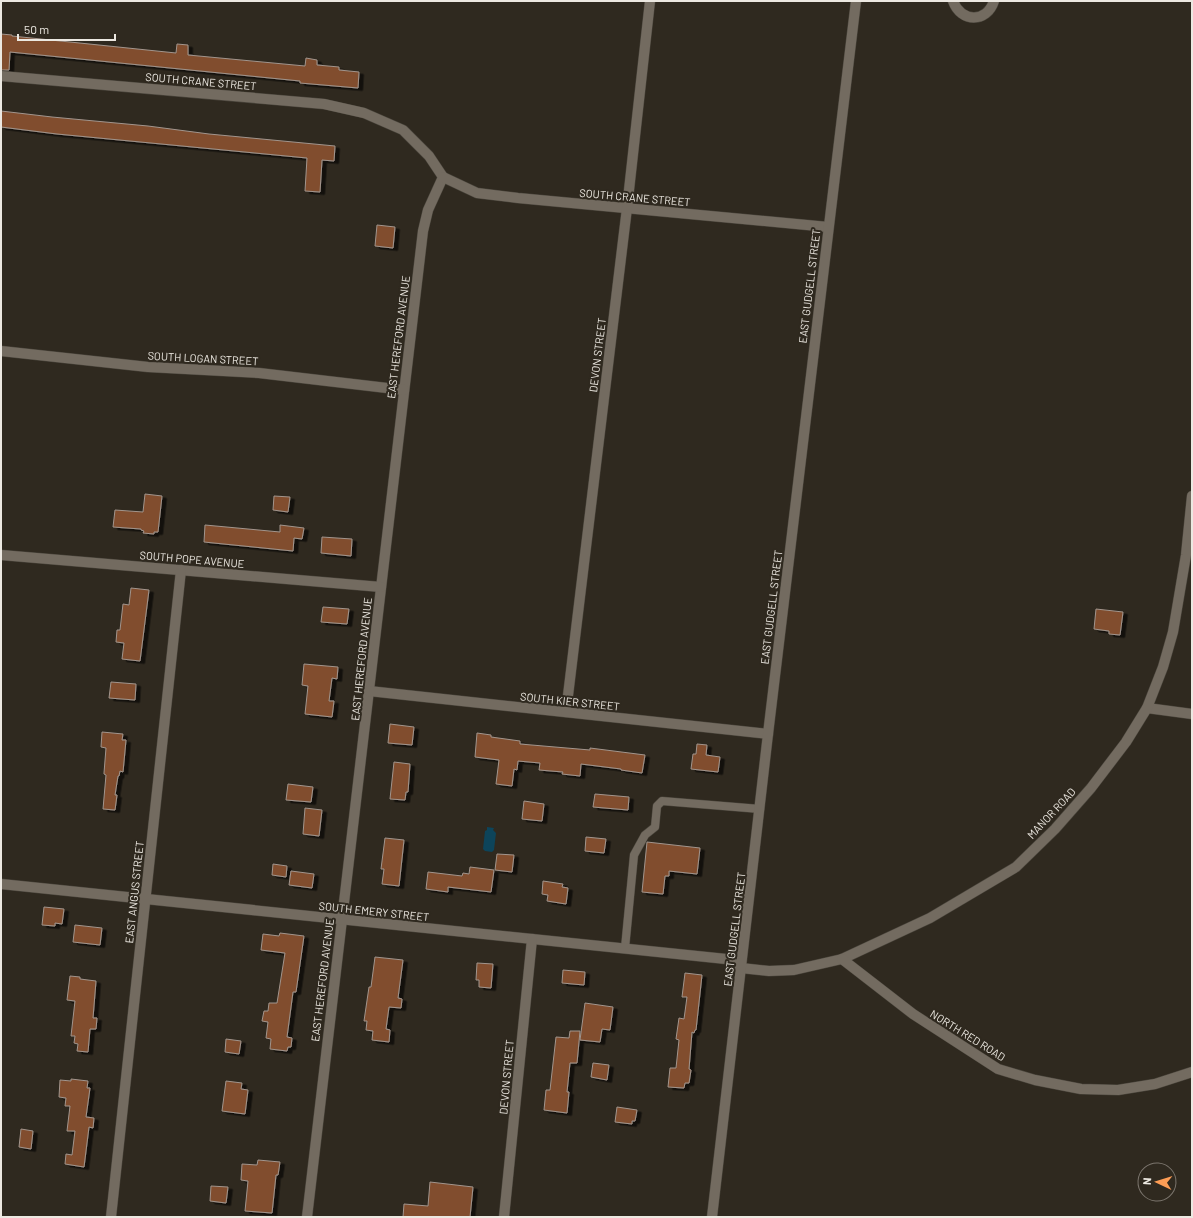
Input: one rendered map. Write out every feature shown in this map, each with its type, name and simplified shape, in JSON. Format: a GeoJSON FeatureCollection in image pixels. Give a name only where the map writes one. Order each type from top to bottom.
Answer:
{"type":"FeatureCollection","features":[{"type":"Feature","properties":{"kind":"street","name":"DEVON STREET"},"geometry":{"type":"LineString","coordinates":[[566,712],[627,208],[650,1]]}},
{"type":"Feature","properties":{"kind":"street","name":"EAST GUDGELL STREET"},"geometry":{"type":"LineString","coordinates":[[712,1217],[828,227],[856,1]]}},
{"type":"Feature","properties":{"kind":"street"},"geometry":{"type":"LineString","coordinates":[[953,1],[957,10],[963,15],[971,18],[980,17],[987,13],[992,7],[994,1]]}},
{"type":"Feature","properties":{"kind":"street","name":"SOUTH CRANE STREET"},"geometry":{"type":"LineString","coordinates":[[1,76],[324,104],[364,113],[403,130],[429,156],[443,177],[477,192],[828,227]]}},
{"type":"Feature","properties":{"kind":"street","name":"EAST HEREFORD AVENUE"},"geometry":{"type":"LineString","coordinates":[[307,1217],[423,231],[428,210],[443,177]]}},
{"type":"Feature","properties":{"kind":"street","name":"SOUTH LOGAN STREET"},"geometry":{"type":"LineString","coordinates":[[1,351],[148,367],[259,373],[404,390]]}},
{"type":"Feature","properties":{"kind":"street","name":"MANOR ROAD"},"geometry":{"type":"LineString","coordinates":[[741,968],[769,971],[794,970],[842,959],[930,918],[1016,867],[1055,829],[1091,788],[1126,742],[1147,708],[1163,667],[1173,632],[1186,555],[1192,496]]}},
{"type":"Feature","properties":{"kind":"street","name":"SOUTH POPE AVENUE"},"geometry":{"type":"LineString","coordinates":[[1,555],[381,587]]}},
{"type":"Feature","properties":{"kind":"street","name":"EAST ANGUS STREET"},"geometry":{"type":"LineString","coordinates":[[111,1217],[181,570]]}},
{"type":"Feature","properties":{"kind":"street","name":"SOUTH KIER STREET"},"geometry":{"type":"LineString","coordinates":[[370,691],[768,734]]}},
{"type":"Feature","properties":{"kind":"street"},"geometry":{"type":"LineString","coordinates":[[1147,708],[1192,714]]}},
{"type":"Feature","properties":{"kind":"street","name":"SOUTH EMERY STREET"},"geometry":{"type":"LineString","coordinates":[[1,884],[726,959],[741,968]]}},
{"type":"Feature","properties":{"kind":"street","name":"DEVON STREET"},"geometry":{"type":"LineString","coordinates":[[504,1217],[532,938]]}},
{"type":"Feature","properties":{"kind":"street","name":"NORTH RED ROAD"},"geometry":{"type":"LineString","coordinates":[[842,959],[913,1014],[998,1069],[1035,1080],[1081,1089],[1118,1090],[1155,1084],[1192,1072]]}},
{"type":"Feature","properties":{"kind":"lane"},"geometry":{"type":"LineString","coordinates":[[625,948],[634,855],[645,835],[655,827],[657,806],[662,801],[760,809]]}},
{"type":"Feature","properties":{"kind":"water"},"geometry":{"type":"Polygon","coordinates":[[[487,827],[494,828],[493,830],[496,833],[494,850],[492,852],[485,851],[483,849],[485,831],[487,830],[487,827]]]}},
{"type":"Feature","properties":{"kind":"building"},"geometry":{"type":"Polygon","coordinates":[[[1,34],[176,53],[177,44],[188,45],[188,55],[305,66],[306,58],[317,60],[317,65],[339,67],[339,70],[359,72],[358,88],[10,52],[9,70],[1,70],[1,34]]]}},
{"type":"Feature","properties":{"kind":"building"},"geometry":{"type":"Polygon","coordinates":[[[1,111],[335,146],[334,161],[322,160],[320,192],[305,191],[307,158],[57,134],[1,127],[1,111]]]}},
{"type":"Feature","properties":{"kind":"building"},"geometry":{"type":"Polygon","coordinates":[[[377,225],[395,227],[393,248],[375,246],[377,225]]]}},
{"type":"Feature","properties":{"kind":"building"},"geometry":{"type":"Polygon","coordinates":[[[145,494],[162,496],[158,532],[154,532],[154,534],[143,533],[144,531],[141,529],[113,527],[115,510],[143,512],[145,494]]]}},
{"type":"Feature","properties":{"kind":"building"},"geometry":{"type":"Polygon","coordinates":[[[274,496],[290,497],[288,512],[273,510],[274,496]]]}},
{"type":"Feature","properties":{"kind":"building"},"geometry":{"type":"Polygon","coordinates":[[[205,525],[280,532],[280,525],[304,528],[302,539],[294,538],[293,551],[204,542],[205,525]]]}},
{"type":"Feature","properties":{"kind":"building"},"geometry":{"type":"Polygon","coordinates":[[[322,537],[352,539],[351,556],[321,553],[322,537]]]}},
{"type":"Feature","properties":{"kind":"building"},"geometry":{"type":"Polygon","coordinates":[[[131,588],[149,590],[140,661],[122,659],[124,643],[116,642],[117,630],[120,630],[123,604],[129,605],[131,588]]]}},
{"type":"Feature","properties":{"kind":"building"},"geometry":{"type":"Polygon","coordinates":[[[323,607],[349,609],[347,624],[321,622],[323,607]]]}},
{"type":"Feature","properties":{"kind":"building"},"geometry":{"type":"Polygon","coordinates":[[[1096,609],[1123,612],[1120,635],[1109,634],[1109,631],[1094,629],[1096,609]]]}},
{"type":"Feature","properties":{"kind":"building"},"geometry":{"type":"Polygon","coordinates":[[[304,664],[338,667],[337,679],[332,678],[329,701],[334,701],[332,717],[305,714],[308,686],[302,685],[304,664]]]}},
{"type":"Feature","properties":{"kind":"building"},"geometry":{"type":"Polygon","coordinates":[[[111,682],[136,684],[135,700],[109,698],[111,682]]]}},
{"type":"Feature","properties":{"kind":"building"},"geometry":{"type":"Polygon","coordinates":[[[390,724],[414,727],[412,745],[388,743],[390,724]]]}},
{"type":"Feature","properties":{"kind":"building"},"geometry":{"type":"Polygon","coordinates":[[[102,732],[123,734],[122,740],[126,740],[123,772],[120,771],[118,776],[115,795],[117,795],[115,810],[103,809],[106,775],[104,773],[106,748],[101,747],[102,732]]]}},
{"type":"Feature","properties":{"kind":"building"},"geometry":{"type":"Polygon","coordinates":[[[477,733],[491,735],[491,737],[520,741],[520,744],[590,750],[590,748],[645,755],[642,773],[581,764],[580,776],[562,774],[563,772],[539,770],[540,763],[518,761],[517,770],[514,769],[512,786],[496,784],[499,760],[475,757],[477,733]]]}},
{"type":"Feature","properties":{"kind":"building"},"geometry":{"type":"Polygon","coordinates":[[[697,744],[707,745],[706,755],[720,757],[718,772],[691,769],[693,754],[696,754],[697,744]]]}},
{"type":"Feature","properties":{"kind":"building"},"geometry":{"type":"Polygon","coordinates":[[[394,762],[410,764],[408,792],[406,792],[405,800],[390,799],[394,762]]]}},
{"type":"Feature","properties":{"kind":"building"},"geometry":{"type":"Polygon","coordinates":[[[288,784],[313,787],[311,802],[286,800],[288,784]]]}},
{"type":"Feature","properties":{"kind":"building"},"geometry":{"type":"Polygon","coordinates":[[[595,794],[629,797],[628,810],[593,807],[595,794]]]}},
{"type":"Feature","properties":{"kind":"building"},"geometry":{"type":"Polygon","coordinates":[[[524,801],[544,804],[542,821],[522,819],[524,801]]]}},
{"type":"Feature","properties":{"kind":"building"},"geometry":{"type":"Polygon","coordinates":[[[305,808],[322,810],[319,836],[303,834],[305,808]]]}},
{"type":"Feature","properties":{"kind":"building"},"geometry":{"type":"Polygon","coordinates":[[[586,837],[606,839],[604,853],[585,851],[586,837]]]}},
{"type":"Feature","properties":{"kind":"building"},"geometry":{"type":"Polygon","coordinates":[[[385,838],[404,840],[399,886],[382,884],[384,869],[381,869],[385,838]]]}},
{"type":"Feature","properties":{"kind":"building"},"geometry":{"type":"Polygon","coordinates":[[[647,842],[700,848],[697,874],[669,871],[669,876],[665,876],[663,894],[642,892],[647,842]]]}},
{"type":"Feature","properties":{"kind":"building"},"geometry":{"type":"Polygon","coordinates":[[[497,854],[514,855],[512,872],[495,870],[497,854]]]}},
{"type":"Feature","properties":{"kind":"building"},"geometry":{"type":"Polygon","coordinates":[[[273,864],[287,866],[286,877],[272,875],[273,864]]]}},
{"type":"Feature","properties":{"kind":"building"},"geometry":{"type":"Polygon","coordinates":[[[470,867],[494,870],[491,892],[448,887],[448,892],[426,889],[428,872],[462,876],[463,873],[469,874],[470,867]]]}},
{"type":"Feature","properties":{"kind":"building"},"geometry":{"type":"Polygon","coordinates":[[[291,871],[314,874],[312,888],[289,885],[291,871]]]}},
{"type":"Feature","properties":{"kind":"building"},"geometry":{"type":"Polygon","coordinates":[[[543,881],[563,884],[562,887],[568,888],[566,904],[547,901],[548,895],[542,894],[543,881]]]}},
{"type":"Feature","properties":{"kind":"building"},"geometry":{"type":"Polygon","coordinates":[[[44,907],[64,909],[62,924],[55,923],[55,926],[42,925],[44,907]]]}},
{"type":"Feature","properties":{"kind":"building"},"geometry":{"type":"Polygon","coordinates":[[[75,925],[102,928],[100,945],[73,942],[75,925]]]}},
{"type":"Feature","properties":{"kind":"building"},"geometry":{"type":"Polygon","coordinates":[[[280,933],[304,936],[296,992],[293,992],[287,1037],[292,1038],[291,1047],[288,1047],[287,1051],[270,1049],[271,1039],[266,1038],[268,1022],[262,1021],[264,1011],[268,1011],[269,1003],[277,1003],[285,953],[261,950],[263,934],[279,936],[280,933]]]}},
{"type":"Feature","properties":{"kind":"building"},"geometry":{"type":"Polygon","coordinates":[[[375,957],[403,960],[398,998],[402,999],[401,1008],[389,1007],[386,1029],[390,1030],[389,1042],[372,1040],[373,1031],[366,1030],[367,1021],[364,1021],[375,957]]]}},
{"type":"Feature","properties":{"kind":"building"},"geometry":{"type":"Polygon","coordinates":[[[477,963],[493,964],[491,988],[479,987],[479,980],[476,980],[477,963]]]}},
{"type":"Feature","properties":{"kind":"building"},"geometry":{"type":"Polygon","coordinates":[[[563,970],[585,972],[584,985],[562,983],[563,970]]]}},
{"type":"Feature","properties":{"kind":"building"},"geometry":{"type":"Polygon","coordinates":[[[685,973],[702,975],[696,1030],[694,1033],[692,1032],[689,1069],[691,1070],[689,1083],[685,1083],[684,1088],[668,1087],[670,1068],[676,1068],[679,1040],[676,1039],[679,1018],[684,1019],[687,997],[682,997],[685,973]]]}},
{"type":"Feature","properties":{"kind":"building"},"geometry":{"type":"Polygon","coordinates":[[[70,976],[96,981],[93,1018],[97,1018],[96,1029],[90,1029],[88,1052],[77,1051],[78,1044],[74,1043],[75,1036],[71,1036],[75,1001],[67,1000],[70,976]]]}},
{"type":"Feature","properties":{"kind":"building"},"geometry":{"type":"Polygon","coordinates":[[[585,1003],[613,1007],[610,1030],[602,1029],[600,1042],[580,1040],[585,1003]]]}},
{"type":"Feature","properties":{"kind":"building"},"geometry":{"type":"Polygon","coordinates":[[[570,1031],[580,1031],[577,1063],[570,1063],[567,1092],[569,1092],[567,1113],[544,1110],[546,1090],[550,1090],[556,1037],[569,1038],[570,1031]]]}},
{"type":"Feature","properties":{"kind":"building"},"geometry":{"type":"Polygon","coordinates":[[[226,1039],[241,1041],[239,1054],[225,1052],[226,1039]]]}},
{"type":"Feature","properties":{"kind":"building"},"geometry":{"type":"Polygon","coordinates":[[[593,1063],[609,1065],[607,1080],[591,1077],[593,1063]]]}},
{"type":"Feature","properties":{"kind":"building"},"geometry":{"type":"Polygon","coordinates":[[[71,1079],[88,1081],[87,1088],[90,1088],[86,1117],[94,1118],[93,1128],[89,1127],[84,1167],[65,1164],[66,1154],[72,1155],[75,1131],[67,1131],[70,1106],[65,1106],[66,1098],[59,1097],[60,1080],[71,1081],[71,1079]]]}},
{"type":"Feature","properties":{"kind":"building"},"geometry":{"type":"Polygon","coordinates":[[[226,1081],[242,1083],[241,1089],[248,1090],[245,1114],[222,1111],[226,1081]]]}},
{"type":"Feature","properties":{"kind":"building"},"geometry":{"type":"Polygon","coordinates":[[[617,1107],[637,1110],[635,1121],[632,1121],[632,1124],[615,1122],[617,1107]]]}},
{"type":"Feature","properties":{"kind":"building"},"geometry":{"type":"Polygon","coordinates":[[[21,1129],[33,1131],[31,1149],[19,1147],[21,1129]]]}},
{"type":"Feature","properties":{"kind":"building"},"geometry":{"type":"Polygon","coordinates":[[[258,1160],[280,1162],[278,1175],[276,1175],[272,1213],[245,1211],[248,1181],[241,1180],[242,1164],[257,1165],[258,1160]]]}},
{"type":"Feature","properties":{"kind":"building"},"geometry":{"type":"Polygon","coordinates":[[[430,1182],[473,1187],[470,1217],[403,1217],[404,1204],[428,1206],[430,1182]]]}},
{"type":"Feature","properties":{"kind":"building"},"geometry":{"type":"Polygon","coordinates":[[[211,1186],[228,1187],[226,1203],[210,1201],[211,1186]]]}}]}
